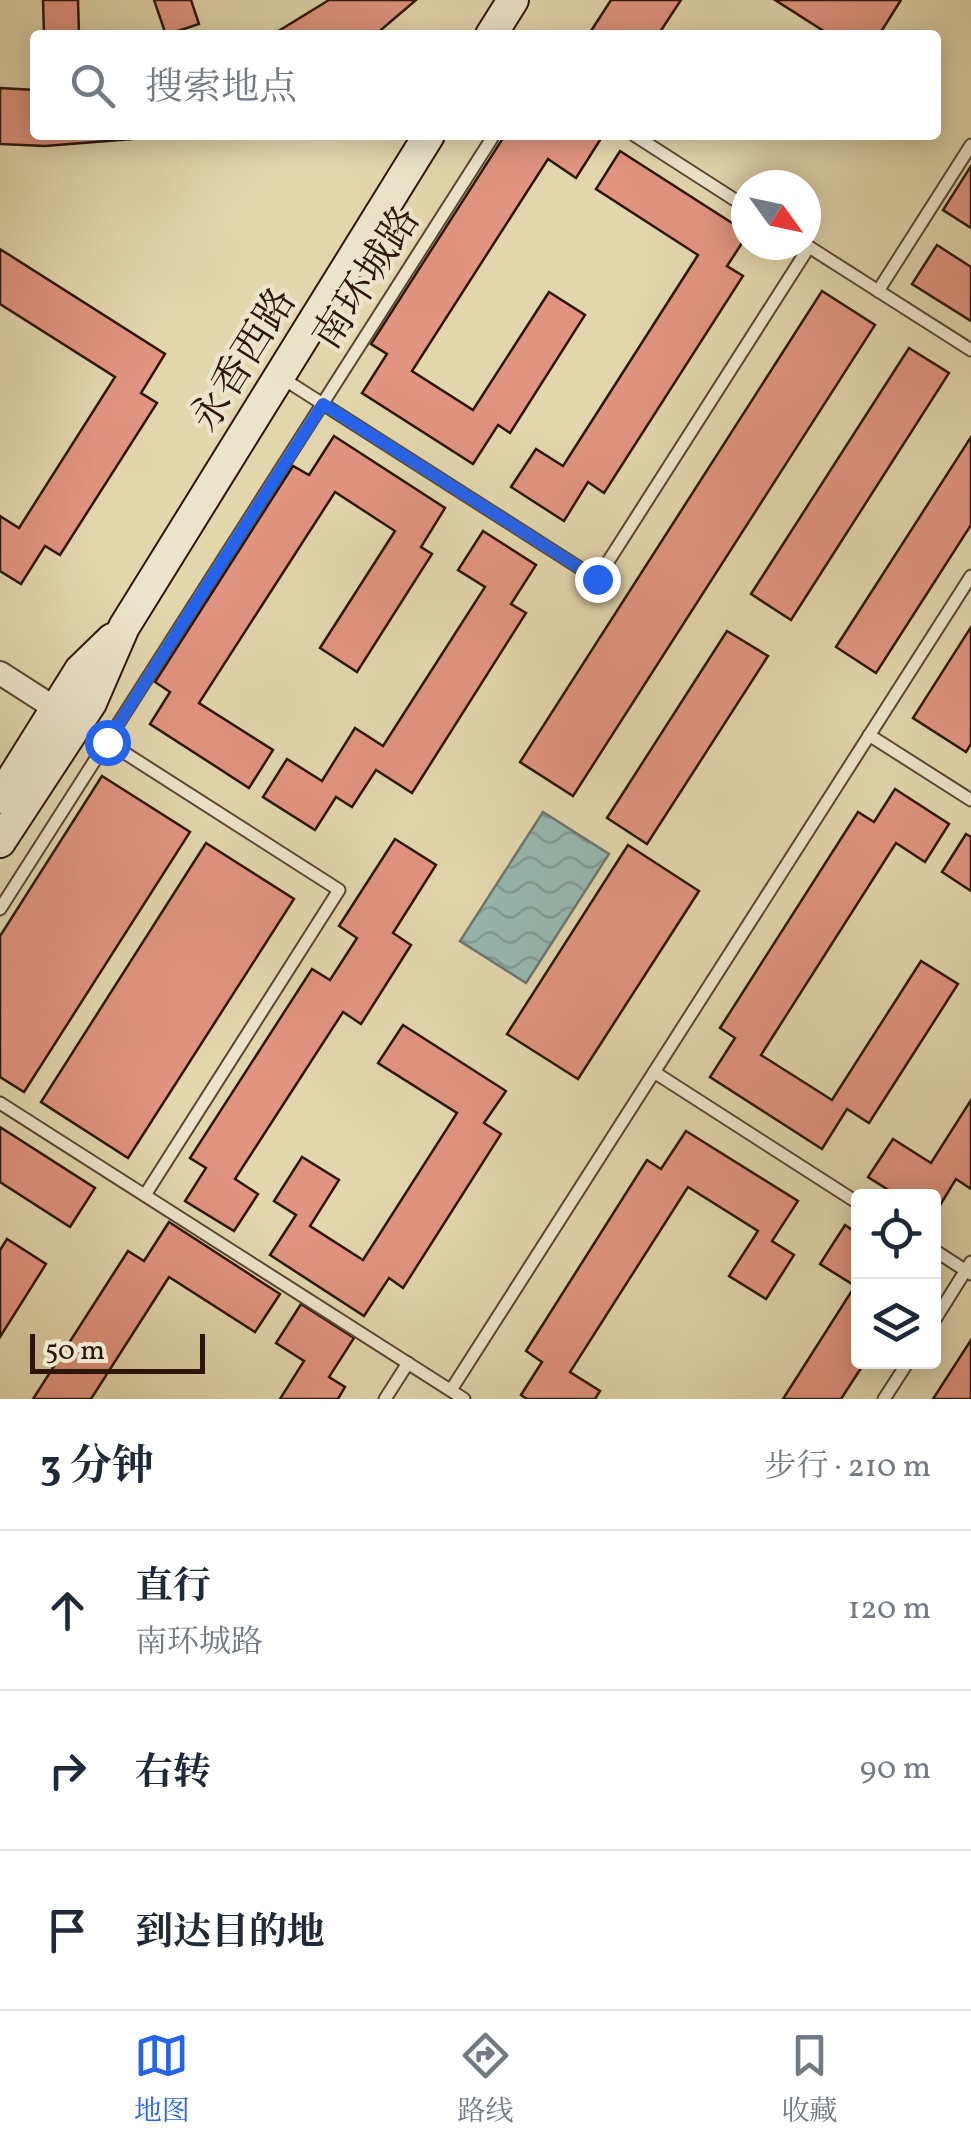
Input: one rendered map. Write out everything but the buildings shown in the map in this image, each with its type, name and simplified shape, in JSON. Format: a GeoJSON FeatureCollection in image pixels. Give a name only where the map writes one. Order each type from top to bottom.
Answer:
{"type":"FeatureCollection","features":[{"type":"Feature","properties":{"kind":"main road"},"geometry":{"type":"LineString","coordinates":[[494,30],[513,0]]}},
{"type":"Feature","properties":{"kind":"main road","name":"永香西路"},"geometry":{"type":"LineString","coordinates":[[0,798],[67,716],[91,703],[124,627],[425,140]]}},
{"type":"Feature","properties":{"kind":"main road","name":"永香西路"},"geometry":{"type":"LineString","coordinates":[[0,842],[67,716]]}},
{"type":"Feature","properties":{"kind":"street"},"geometry":{"type":"LineString","coordinates":[[0,673],[67,716]]}},
{"type":"Feature","properties":{"kind":"lane","name":"南环城路"},"geometry":{"type":"LineString","coordinates":[[0,909],[491,140]]}},
{"type":"Feature","properties":{"kind":"lane"},"geometry":{"type":"LineString","coordinates":[[642,140],[731,197]]}},
{"type":"Feature","properties":{"kind":"lane"},"geometry":{"type":"LineString","coordinates":[[878,291],[971,145]]}},
{"type":"Feature","properties":{"kind":"lane"},"geometry":{"type":"LineString","coordinates":[[821,254],[971,350]]}},
{"type":"Feature","properties":{"kind":"lane"},"geometry":{"type":"LineString","coordinates":[[278,375],[597,579],[799,260]]}},
{"type":"Feature","properties":{"kind":"lane"},"geometry":{"type":"LineString","coordinates":[[451,1390],[971,576]]}},
{"type":"Feature","properties":{"kind":"lane"},"geometry":{"type":"LineString","coordinates":[[67,716],[340,890],[145,1195]]}},
{"type":"Feature","properties":{"kind":"lane"},"geometry":{"type":"LineString","coordinates":[[869,735],[971,800]]}},
{"type":"Feature","properties":{"kind":"lane"},"geometry":{"type":"LineString","coordinates":[[654,1072],[851,1198]]}},
{"type":"Feature","properties":{"kind":"lane"},"geometry":{"type":"LineString","coordinates":[[0,1102],[464,1399]]}},
{"type":"Feature","properties":{"kind":"lane"},"geometry":{"type":"LineString","coordinates":[[941,1254],[969,1269],[941,1311]]}},
{"type":"Feature","properties":{"kind":"lane"},"geometry":{"type":"LineString","coordinates":[[385,1399],[408,1363]]}},
{"type":"Feature","properties":{"kind":"lane"},"geometry":{"type":"LineString","coordinates":[[884,1399],[903,1369]]}},
{"type":"Feature","properties":{"kind":"water"},"geometry":{"type":"Polygon","coordinates":[[[543,812],[609,854],[526,983],[460,941],[543,812]]]}},
{"type":"Feature","properties":{"kind":"route"},"geometry":{"type":"LineString","coordinates":[[107,742],[323,404],[597,579]]}}]}
